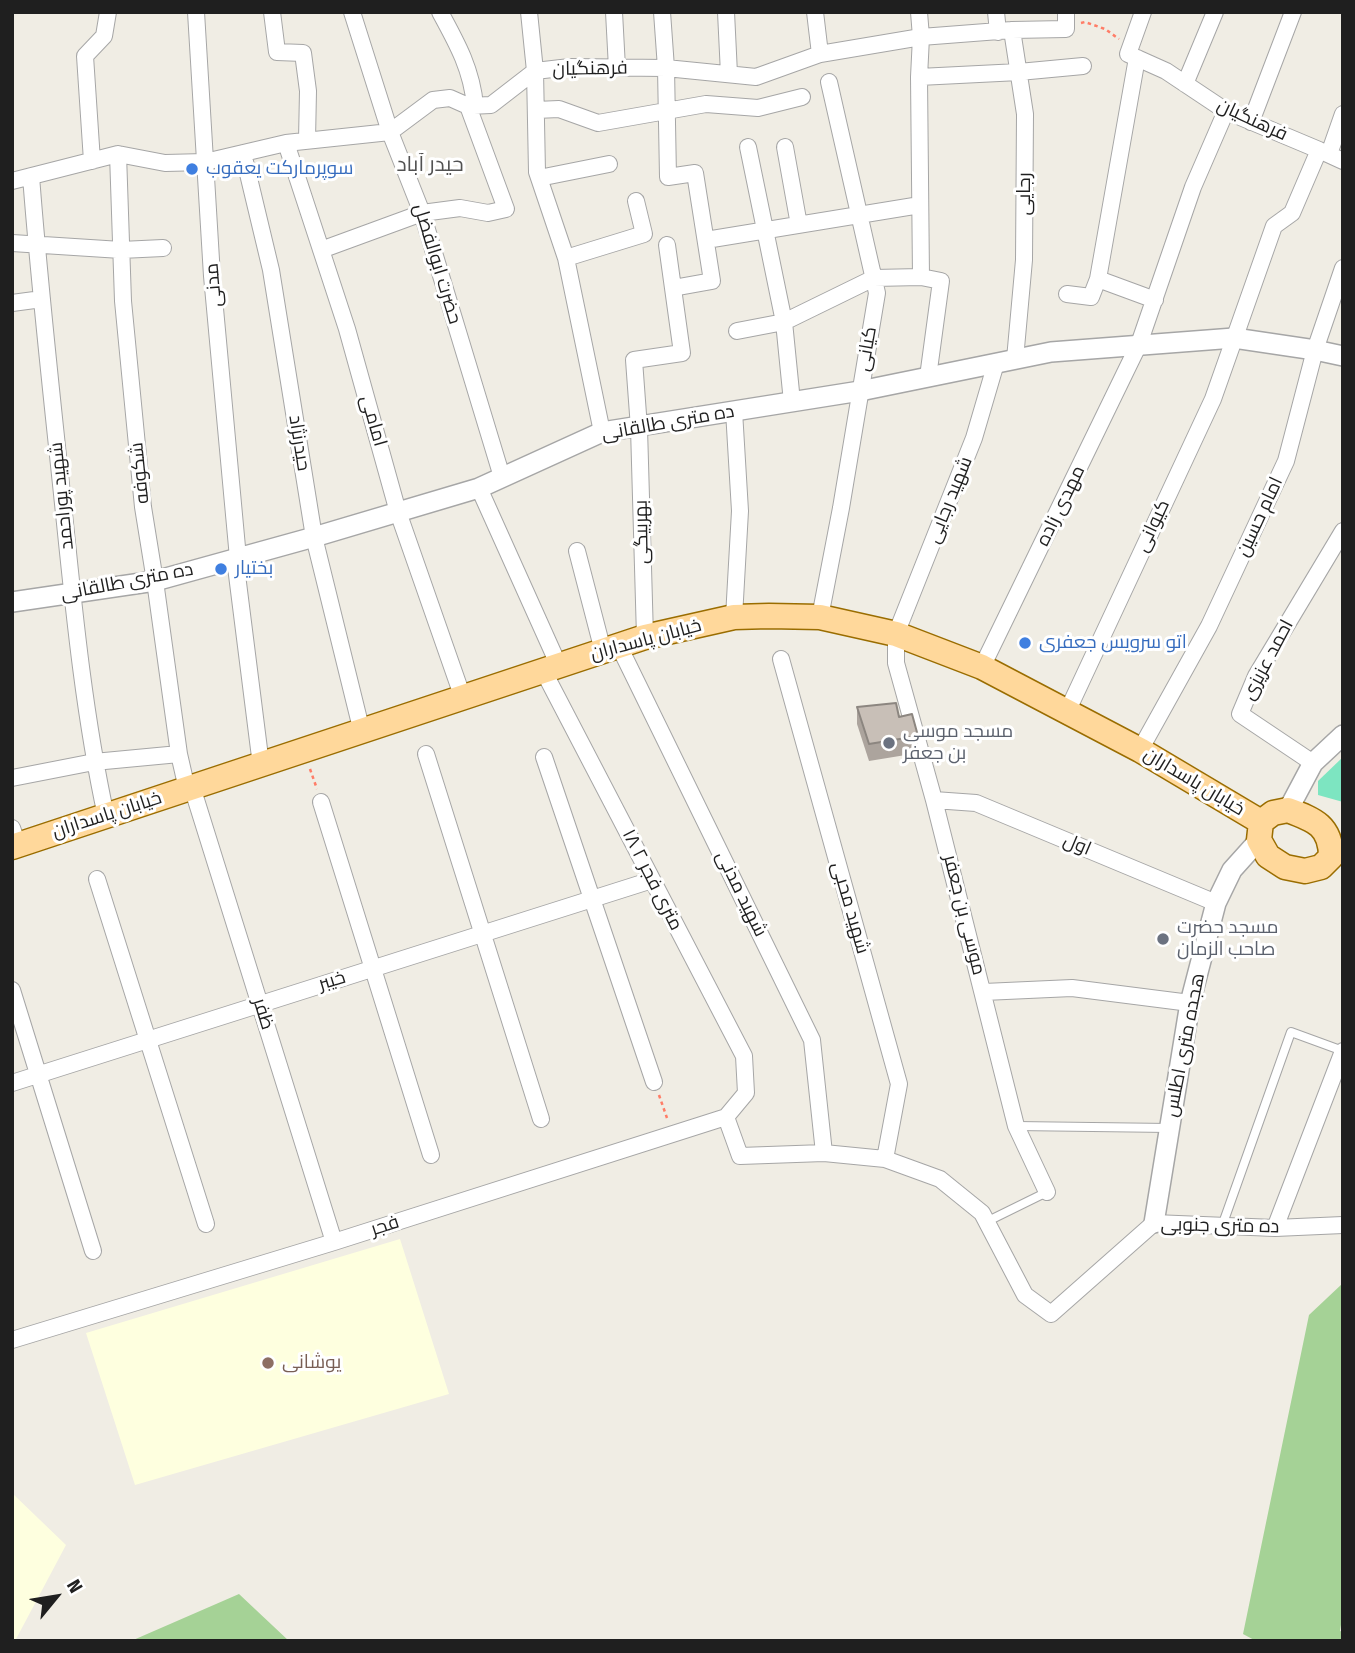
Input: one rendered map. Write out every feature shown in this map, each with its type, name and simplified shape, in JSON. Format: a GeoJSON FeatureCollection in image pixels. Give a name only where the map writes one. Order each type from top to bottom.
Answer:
{"type":"FeatureCollection","features":[{"type":"Feature","properties":{"kind":"main road","name":"خیابان پاسداران"},"geometry":{"type":"LineString","coordinates":[[14,840],[106,816],[645,637],[734,617],[820,617],[896,634],[982,667],[1140,750],[1260,831]]}},
{"type":"Feature","properties":{"kind":"main road"},"geometry":{"type":"LineString","coordinates":[[1288,810],[1307,817],[1323,828],[1337,860],[1305,871],[1286,867],[1268,856],[1260,831],[1273,813],[1288,810]]}},
{"type":"Feature","properties":{"kind":"street"},"geometry":{"type":"LineString","coordinates":[[92,161],[85,56],[104,36],[108,12]]}},
{"type":"Feature","properties":{"kind":"street","name":"مدنی"},"geometry":{"type":"LineString","coordinates":[[196,12],[212,276],[237,558],[261,765]]}},
{"type":"Feature","properties":{"kind":"street"},"geometry":{"type":"LineString","coordinates":[[272,12],[277,52],[303,53],[308,91],[307,140]]}},
{"type":"Feature","properties":{"kind":"street","name":"حضرت ابوالفضل"},"geometry":{"type":"LineString","coordinates":[[352,12],[390,132],[422,213],[502,477]]}},
{"type":"Feature","properties":{"kind":"street"},"geometry":{"type":"LineString","coordinates":[[321,250],[422,213],[460,208],[488,213],[506,209],[471,106],[474,92],[463,55],[440,12]]}},
{"type":"Feature","properties":{"kind":"street"},"geometry":{"type":"LineString","coordinates":[[529,12],[535,71],[537,172],[566,258],[602,432]]}},
{"type":"Feature","properties":{"kind":"street"},"geometry":{"type":"LineString","coordinates":[[614,12],[617,68]]}},
{"type":"Feature","properties":{"kind":"street"},"geometry":{"type":"LineString","coordinates":[[662,12],[668,177],[695,173],[712,281],[673,288],[667,245]]}},
{"type":"Feature","properties":{"kind":"street"},"geometry":{"type":"LineString","coordinates":[[726,12],[729,74]]}},
{"type":"Feature","properties":{"kind":"street"},"geometry":{"type":"LineString","coordinates":[[815,12],[820,54]]}},
{"type":"Feature","properties":{"kind":"street"},"geometry":{"type":"LineString","coordinates":[[919,12],[921,278]]}},
{"type":"Feature","properties":{"kind":"street","name":"رجایی"},"geometry":{"type":"LineString","coordinates":[[996,12],[1018,72],[1025,114],[1024,260],[1006,361]]}},
{"type":"Feature","properties":{"kind":"street"},"geometry":{"type":"LineString","coordinates":[[1066,12],[1066,29]]}},
{"type":"Feature","properties":{"kind":"street"},"geometry":{"type":"LineString","coordinates":[[1067,294],[1091,297],[1098,279],[1131,53],[1143,12]]}},
{"type":"Feature","properties":{"kind":"street"},"geometry":{"type":"LineString","coordinates":[[1185,84],[1214,12]]}},
{"type":"Feature","properties":{"kind":"street"},"geometry":{"type":"LineString","coordinates":[[1251,121],[1293,12]]}},
{"type":"Feature","properties":{"kind":"street","name":"فرهنگیان"},"geometry":{"type":"LineString","coordinates":[[471,106],[491,105],[535,71],[570,67],[666,68],[756,77],[820,54],[921,37],[1066,29]]}},
{"type":"Feature","properties":{"kind":"street","name":"فرهنگیان"},"geometry":{"type":"LineString","coordinates":[[1131,53],[1166,71],[1226,111],[1330,155]]}},
{"type":"Feature","properties":{"kind":"street"},"geometry":{"type":"LineString","coordinates":[[919,77],[1083,66]]}},
{"type":"Feature","properties":{"kind":"street","name":"کیانی"},"geometry":{"type":"LineString","coordinates":[[820,617],[877,293],[829,82]]}},
{"type":"Feature","properties":{"kind":"street"},"geometry":{"type":"LineString","coordinates":[[536,110],[559,109],[598,123],[706,104],[758,108],[802,97]]}},
{"type":"Feature","properties":{"kind":"street"},"geometry":{"type":"LineString","coordinates":[[12,181],[118,155],[165,163],[205,162],[286,143],[390,132],[433,100],[450,98],[471,106]]}},
{"type":"Feature","properties":{"kind":"street","name":"مهدی زاده"},"geometry":{"type":"LineString","coordinates":[[982,667],[1139,344],[1193,187],[1226,111]]}},
{"type":"Feature","properties":{"kind":"street"},"geometry":{"type":"LineString","coordinates":[[1330,155],[1343,114]]}},
{"type":"Feature","properties":{"kind":"street","name":"امامی"},"geometry":{"type":"LineString","coordinates":[[286,143],[347,329],[398,512],[463,698]]}},
{"type":"Feature","properties":{"kind":"street"},"geometry":{"type":"LineString","coordinates":[[748,147],[784,322],[792,402]]}},
{"type":"Feature","properties":{"kind":"street"},"geometry":{"type":"LineString","coordinates":[[785,147],[799,225]]}},
{"type":"Feature","properties":{"kind":"street","name":"حیدرنژاد"},"geometry":{"type":"LineString","coordinates":[[243,153],[271,270],[314,537],[362,732]]}},
{"type":"Feature","properties":{"kind":"street","name":"شکوفه"},"geometry":{"type":"LineString","coordinates":[[118,155],[123,301],[143,507],[178,754],[190,788]]}},
{"type":"Feature","properties":{"kind":"street","name":"کیوانی"},"geometry":{"type":"LineString","coordinates":[[1067,712],[1213,399],[1274,226],[1292,213],[1330,155]]}},
{"type":"Feature","properties":{"kind":"street"},"geometry":{"type":"LineString","coordinates":[[539,178],[609,163]]}},
{"type":"Feature","properties":{"kind":"street","name":"شهید پوراحمد"},"geometry":{"type":"LineString","coordinates":[[31,176],[72,593],[94,762],[106,816]]}},
{"type":"Feature","properties":{"kind":"street"},"geometry":{"type":"LineString","coordinates":[[566,258],[644,234],[636,201]]}},
{"type":"Feature","properties":{"kind":"street"},"geometry":{"type":"LineString","coordinates":[[706,240],[920,205]]}},
{"type":"Feature","properties":{"kind":"street"},"geometry":{"type":"LineString","coordinates":[[12,243],[121,250],[163,248]]}},
{"type":"Feature","properties":{"kind":"street","name":"امام حسین"},"geometry":{"type":"LineString","coordinates":[[1140,750],[1209,626],[1286,461],[1315,350],[1343,268]]}},
{"type":"Feature","properties":{"kind":"street"},"geometry":{"type":"LineString","coordinates":[[737,331],[784,322],[874,278],[942,281],[928,377]]}},
{"type":"Feature","properties":{"kind":"street"},"geometry":{"type":"LineString","coordinates":[[1098,279],[1154,300]]}},
{"type":"Feature","properties":{"kind":"street","name":"بهربیگی"},"geometry":{"type":"LineString","coordinates":[[645,637],[639,428],[634,360],[682,353],[673,288]]}},
{"type":"Feature","properties":{"kind":"street"},"geometry":{"type":"LineString","coordinates":[[12,303],[42,299]]}},
{"type":"Feature","properties":{"kind":"street","name":"ده متری طالقانی"},"geometry":{"type":"LineString","coordinates":[[12,602],[155,581],[314,537],[479,488],[602,432],[860,391],[1051,352],[1234,338],[1343,356]]}},
{"type":"Feature","properties":{"kind":"street","name":"شهید رجایی"},"geometry":{"type":"LineString","coordinates":[[896,634],[1006,361]]}},
{"type":"Feature","properties":{"kind":"street"},"geometry":{"type":"LineString","coordinates":[[734,411],[740,511],[734,617]]}},
{"type":"Feature","properties":{"kind":"street","name":"۱۸ متری فجر ۲"},"geometry":{"type":"LineString","coordinates":[[479,488],[552,669],[652,880],[744,1056],[746,1093],[726,1117]]}},
{"type":"Feature","properties":{"kind":"street","name":"احمد عزیزی"},"geometry":{"type":"LineString","coordinates":[[1314,763],[1240,714],[1256,676],[1343,531]]}},
{"type":"Feature","properties":{"kind":"street","name":"شهید مدنی"},"geometry":{"type":"LineString","coordinates":[[577,551],[611,648],[813,1040],[824,1153]]}},
{"type":"Feature","properties":{"kind":"street","name":"موسی بن جعفر"},"geometry":{"type":"LineString","coordinates":[[896,634],[896,663],[984,992],[1016,1126],[1047,1192]]}},
{"type":"Feature","properties":{"kind":"street","name":"شهید محبی"},"geometry":{"type":"LineString","coordinates":[[781,659],[899,1084],[886,1158]]}},
{"type":"Feature","properties":{"kind":"street"},"geometry":{"type":"LineString","coordinates":[[1288,810],[1314,763],[1343,735]]}},
{"type":"Feature","properties":{"kind":"street"},"geometry":{"type":"LineString","coordinates":[[12,778],[94,762],[178,754]]}},
{"type":"Feature","properties":{"kind":"street"},"geometry":{"type":"LineString","coordinates":[[426,754],[541,1119]]}},
{"type":"Feature","properties":{"kind":"street"},"geometry":{"type":"LineString","coordinates":[[544,757],[654,1082]]}},
{"type":"Feature","properties":{"kind":"street","name":"ظفر"},"geometry":{"type":"LineString","coordinates":[[190,788],[334,1242]]}},
{"type":"Feature","properties":{"kind":"street","name":"اول"},"geometry":{"type":"LineString","coordinates":[[934,800],[976,803],[1216,903]]}},
{"type":"Feature","properties":{"kind":"street"},"geometry":{"type":"LineString","coordinates":[[321,802],[430,1155]]}},
{"type":"Feature","properties":{"kind":"street","name":"هجده متری اطلس"},"geometry":{"type":"LineString","coordinates":[[1154,1223],[1190,1003],[1216,903],[1232,870],[1260,831]]}},
{"type":"Feature","properties":{"kind":"street"},"geometry":{"type":"LineString","coordinates":[[97,878],[206,1224]]}},
{"type":"Feature","properties":{"kind":"street","name":"خیبر"},"geometry":{"type":"LineString","coordinates":[[12,1083],[652,880]]}},
{"type":"Feature","properties":{"kind":"street"},"geometry":{"type":"LineString","coordinates":[[984,992],[1072,988],[1190,1003]]}},
{"type":"Feature","properties":{"kind":"street"},"geometry":{"type":"LineString","coordinates":[[12,990],[93,1251]]}},
{"type":"Feature","properties":{"kind":"street"},"geometry":{"type":"LineString","coordinates":[[1275,1228],[1343,1051]]}},
{"type":"Feature","properties":{"kind":"street","name":"ده متری جنوبی"},"geometry":{"type":"LineString","coordinates":[[726,1117],[740,1156],[824,1153],[886,1158],[940,1179],[982,1213],[1025,1295],[1051,1314],[1154,1223],[1275,1228],[1343,1225]]}},
{"type":"Feature","properties":{"kind":"street","name":"فجر"},"geometry":{"type":"LineString","coordinates":[[12,1340],[334,1242],[726,1117]]}},
{"type":"Feature","properties":{"kind":"lane"},"geometry":{"type":"LineString","coordinates":[[1222,1226],[1291,1032],[1343,1051]]}},
{"type":"Feature","properties":{"kind":"lane"},"geometry":{"type":"LineString","coordinates":[[1016,1126],[1169,1128]]}},
{"type":"Feature","properties":{"kind":"lane"},"geometry":{"type":"LineString","coordinates":[[986,1222],[1047,1192]]}},
{"type":"Feature","properties":{"kind":"path"},"geometry":{"type":"LineString","coordinates":[[1066,29],[1085,22],[1105,29],[1131,53]]}},
{"type":"Feature","properties":{"kind":"path"},"geometry":{"type":"LineString","coordinates":[[304,751],[321,802]]}},
{"type":"Feature","properties":{"kind":"path"},"geometry":{"type":"LineString","coordinates":[[654,1082],[673,1134]]}},
{"type":"Feature","properties":{"kind":"shaded area","name":"یوشانی"},"geometry":{"type":"Polygon","coordinates":[[[400,1239],[449,1394],[135,1485],[86,1333],[400,1239]]]}},
{"type":"Feature","properties":{"kind":"shaded area"},"geometry":{"type":"Polygon","coordinates":[[[12,1493],[66,1545],[15,1641],[12,1641],[12,1493]]]}},
{"type":"Feature","properties":{"kind":"green space"},"geometry":{"type":"Polygon","coordinates":[[[1343,757],[1343,802],[1318,795],[1318,781],[1343,757]]]}},
{"type":"Feature","properties":{"kind":"green space"},"geometry":{"type":"Polygon","coordinates":[[[1343,1283],[1343,1612],[1340,1631],[1343,1632],[1343,1641],[1256,1641],[1243,1634],[1309,1315],[1343,1283]]]}},
{"type":"Feature","properties":{"kind":"green space"},"geometry":{"type":"Polygon","coordinates":[[[239,1594],[289,1641],[131,1641],[239,1594]]]}},
{"type":"Feature","properties":{"kind":"building"},"geometry":{"type":"Polygon","coordinates":[[[896,703],[899,717],[912,714],[918,736],[869,744],[857,707],[896,703]]]}},
{"type":"Feature","properties":{"kind":"place","name":"سوپرمارکت یعقوب"},"geometry":{"type":"Point","coordinates":[192,169]}},
{"type":"Feature","properties":{"kind":"place","name":"بختیار"},"geometry":{"type":"Point","coordinates":[221,569]}},
{"type":"Feature","properties":{"kind":"place","name":"اتو سرویس جعفری"},"geometry":{"type":"Point","coordinates":[1025,643]}},
{"type":"Feature","properties":{"kind":"place","name":"مسجد موسی بن جعفر"},"geometry":{"type":"Point","coordinates":[889,743]}},
{"type":"Feature","properties":{"kind":"place","name":"مسجد حضرت صاحب الزمان"},"geometry":{"type":"Point","coordinates":[1163,939]}},
{"type":"Feature","properties":{"kind":"place","name":"یوشانی"},"geometry":{"type":"Point","coordinates":[268,1363]}},
{"type":"Feature","properties":{"kind":"district","name":"حیدر آباد"},"geometry":{"type":"Point","coordinates":[430,165]}}]}
